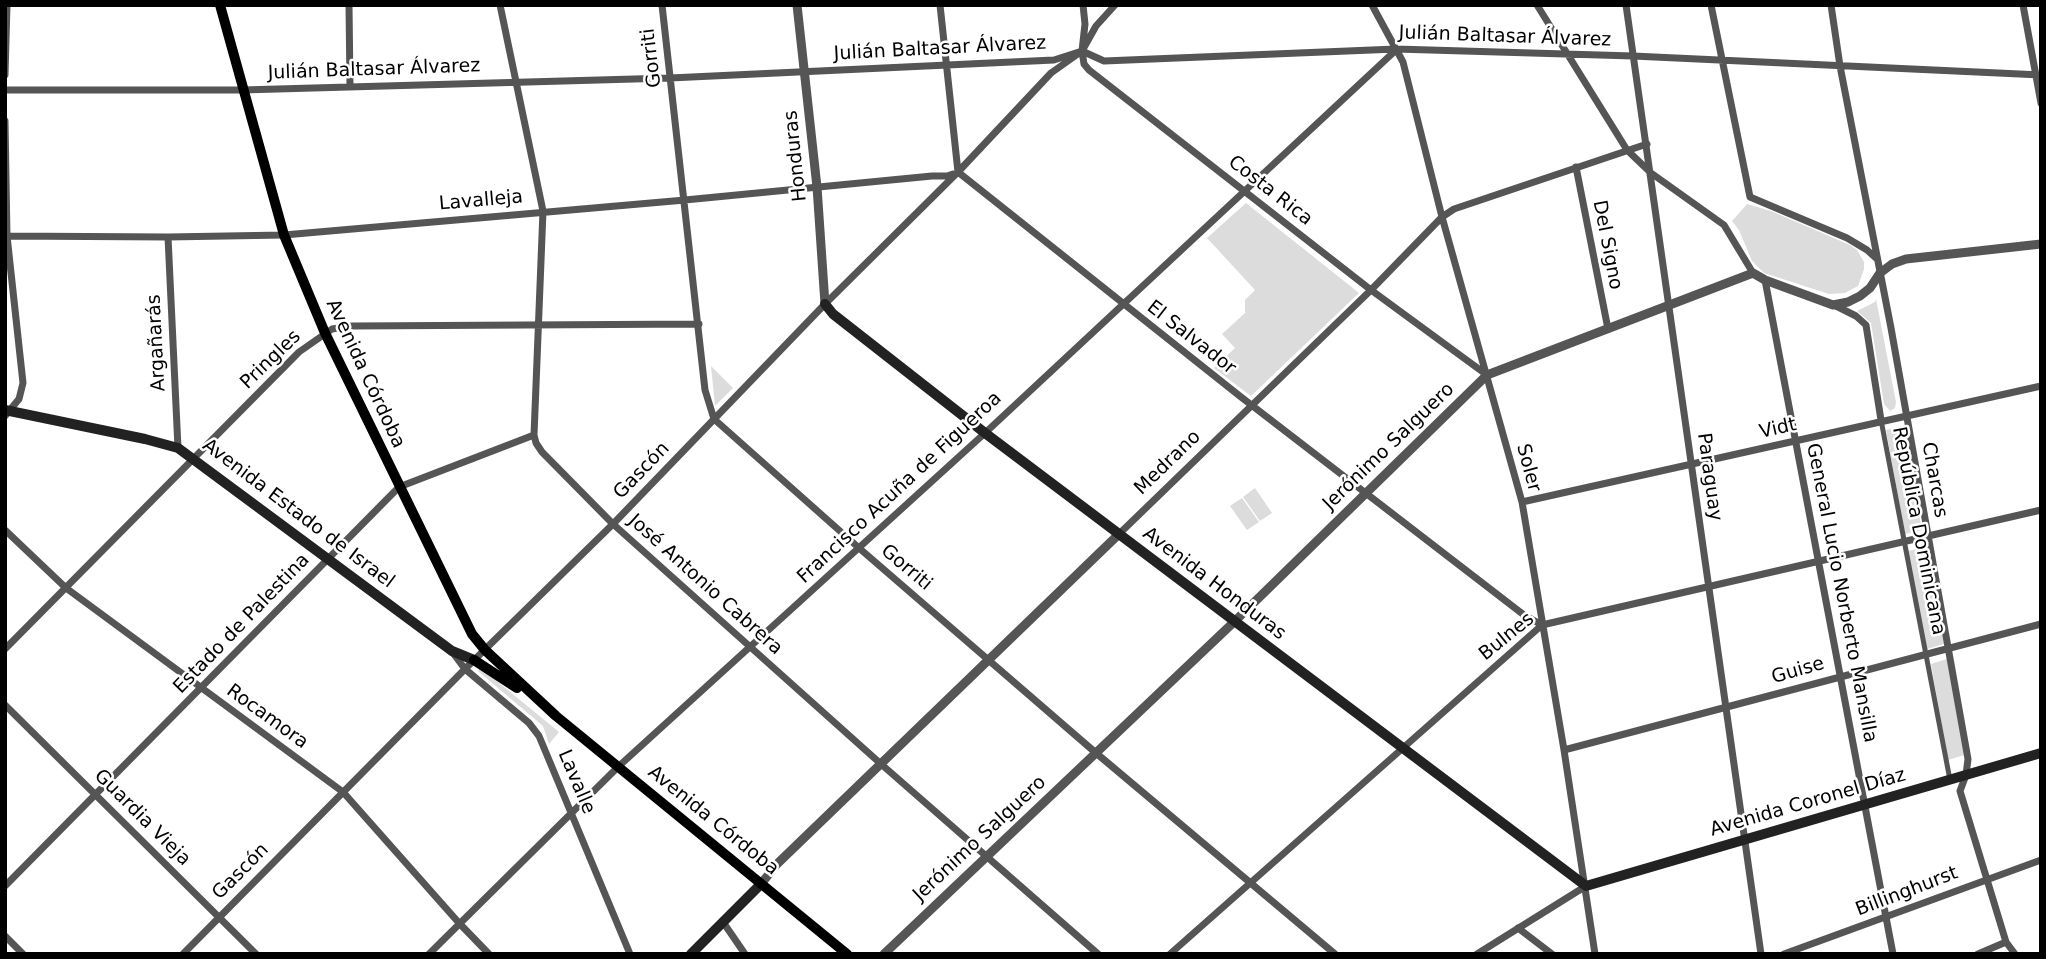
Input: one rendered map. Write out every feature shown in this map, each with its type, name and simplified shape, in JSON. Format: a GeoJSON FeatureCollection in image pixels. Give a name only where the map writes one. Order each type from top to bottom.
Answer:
{"type":"FeatureCollection","features":[{"type":"Feature","properties":{"kind":"main road","name":"Avenida Córdoba"},"geometry":{"type":"LineString","coordinates":[[220,5],[284,235],[326,333],[472,634],[485,650],[556,716]]}},
{"type":"Feature","properties":{"kind":"main road","name":"Avenida Honduras"},"geometry":{"type":"LineString","coordinates":[[825,304],[833,314],[985,433],[1586,886]]}},
{"type":"Feature","properties":{"kind":"main road","name":"Avenida Estado de Israel"},"geometry":{"type":"LineString","coordinates":[[7,413],[145,439],[178,448],[452,651],[474,660]]}},
{"type":"Feature","properties":{"kind":"main road","name":"Avenida Córdoba"},"geometry":{"type":"LineString","coordinates":[[474,660],[556,716],[847,954]]}},
{"type":"Feature","properties":{"kind":"main road","name":"Avenida Coronel Díaz"},"geometry":{"type":"LineString","coordinates":[[1586,886],[2041,753]]}},
{"type":"Feature","properties":{"kind":"main road"},"geometry":{"type":"LineString","coordinates":[[691,954],[761,884]]}},
{"type":"Feature","properties":{"kind":"street"},"geometry":{"type":"LineString","coordinates":[[5,75],[7,5]]}},
{"type":"Feature","properties":{"kind":"street"},"geometry":{"type":"LineString","coordinates":[[349,5],[350,86]]}},
{"type":"Feature","properties":{"kind":"street"},"geometry":{"type":"LineString","coordinates":[[500,5],[543,211],[534,435]]}},
{"type":"Feature","properties":{"kind":"street","name":"Gorriti"},"geometry":{"type":"LineString","coordinates":[[662,5],[705,390],[714,419],[1096,753],[1335,954]]}},
{"type":"Feature","properties":{"kind":"street","name":"Honduras"},"geometry":{"type":"LineString","coordinates":[[797,5],[817,187],[825,304]]}},
{"type":"Feature","properties":{"kind":"street"},"geometry":{"type":"LineString","coordinates":[[940,5],[958,172]]}},
{"type":"Feature","properties":{"kind":"street"},"geometry":{"type":"LineString","coordinates":[[1082,51],[1085,24],[1083,5]]}},
{"type":"Feature","properties":{"kind":"street","name":"Gascón"},"geometry":{"type":"LineString","coordinates":[[183,954],[465,668],[613,523],[825,304],[958,172],[1051,73],[1082,51],[1096,26],[1115,5]]}},
{"type":"Feature","properties":{"kind":"street","name":"Soler"},"geometry":{"type":"LineString","coordinates":[[1372,5],[1403,61],[1442,217],[1521,502],[1564,750],[1595,954]]}},
{"type":"Feature","properties":{"kind":"street"},"geometry":{"type":"LineString","coordinates":[[1537,5],[1627,150],[1651,173],[1724,225],[1752,273],[1765,280],[1833,304],[1860,296],[1870,288],[1880,273],[1892,264],[1906,259],[2041,244]]}},
{"type":"Feature","properties":{"kind":"street","name":"Paraguay"},"geometry":{"type":"LineString","coordinates":[[1626,5],[1761,954]]}},
{"type":"Feature","properties":{"kind":"street"},"geometry":{"type":"LineString","coordinates":[[1711,5],[1750,197],[1847,238],[1867,250],[1877,260]]}},
{"type":"Feature","properties":{"kind":"street","name":"Charcas"},"geometry":{"type":"LineString","coordinates":[[1831,5],[1968,759],[1961,791],[2006,942],[2015,954]]}},
{"type":"Feature","properties":{"kind":"street"},"geometry":{"type":"LineString","coordinates":[[2023,5],[2038,75],[2041,103]]}},
{"type":"Feature","properties":{"kind":"street","name":"Julián Baltasar Álvarez"},"geometry":{"type":"LineString","coordinates":[[5,90],[242,90],[670,78],[1054,60],[1082,51],[1104,61],[1396,49],[1633,56],[2038,75]]}},
{"type":"Feature","properties":{"kind":"street","name":"Francisco Acuña de Figueroa"},"geometry":{"type":"LineString","coordinates":[[429,954],[619,766],[985,433],[1396,49]]}},
{"type":"Feature","properties":{"kind":"street","name":"Costa Rica"},"geometry":{"type":"LineString","coordinates":[[1082,51],[1084,64],[1089,70],[1371,290],[1487,375]]}},
{"type":"Feature","properties":{"kind":"street"},"geometry":{"type":"LineString","coordinates":[[5,121],[6,236],[23,383],[19,399],[7,413]]}},
{"type":"Feature","properties":{"kind":"street","name":"Medrano"},"geometry":{"type":"LineString","coordinates":[[761,884],[777,864],[1252,406],[1442,217],[1454,209],[1647,144]]}},
{"type":"Feature","properties":{"kind":"street","name":"Del Signo"},"geometry":{"type":"LineString","coordinates":[[1576,167],[1608,329]]}},
{"type":"Feature","properties":{"kind":"street","name":"Lavalleja"},"geometry":{"type":"LineString","coordinates":[[6,236],[284,235],[947,176],[958,172]]}},
{"type":"Feature","properties":{"kind":"street","name":"El Salvador"},"geometry":{"type":"LineString","coordinates":[[958,172],[1252,406],[1524,615],[1542,625]]}},
{"type":"Feature","properties":{"kind":"street","name":"Argañarás"},"geometry":{"type":"LineString","coordinates":[[167,237],[178,448]]}},
{"type":"Feature","properties":{"kind":"street","name":"Jerónimo Salguero"},"geometry":{"type":"LineString","coordinates":[[884,954],[1235,621],[1487,375],[1752,273]]}},
{"type":"Feature","properties":{"kind":"street","name":"General Lucio Norberto Mansilla"},"geometry":{"type":"LineString","coordinates":[[1765,280],[1893,954]]}},
{"type":"Feature","properties":{"kind":"street","name":"República Dominicana"},"geometry":{"type":"LineString","coordinates":[[1833,304],[1856,316],[1866,326],[1903,544],[1950,780]]}},
{"type":"Feature","properties":{"kind":"street","name":"Pringles"},"geometry":{"type":"LineString","coordinates":[[5,649],[299,352],[326,333],[342,326],[699,324]]}},
{"type":"Feature","properties":{"kind":"street","name":"Vidt"},"geometry":{"type":"LineString","coordinates":[[1521,502],[2041,386]]}},
{"type":"Feature","properties":{"kind":"street","name":"Estado de Palestina"},"geometry":{"type":"LineString","coordinates":[[5,886],[399,487],[534,435]]}},
{"type":"Feature","properties":{"kind":"street","name":"José Antonio Cabrera"},"geometry":{"type":"LineString","coordinates":[[534,435],[542,452],[613,523],[881,764],[1098,954]]}},
{"type":"Feature","properties":{"kind":"street","name":"Bulnes"},"geometry":{"type":"LineString","coordinates":[[1170,954],[1542,625],[1903,544],[2041,510]]}},
{"type":"Feature","properties":{"kind":"street","name":"Rocamora"},"geometry":{"type":"LineString","coordinates":[[5,530],[66,588],[343,792],[489,954]]}},
{"type":"Feature","properties":{"kind":"street","name":"Guise"},"geometry":{"type":"LineString","coordinates":[[1564,750],[2041,624]]}},
{"type":"Feature","properties":{"kind":"street","name":"Lavalle"},"geometry":{"type":"LineString","coordinates":[[452,651],[465,668],[534,729],[630,954]]}},
{"type":"Feature","properties":{"kind":"street","name":"Guardia Vieja"},"geometry":{"type":"LineString","coordinates":[[5,705],[256,954]]}},
{"type":"Feature","properties":{"kind":"street","name":"Billinghurst"},"geometry":{"type":"LineString","coordinates":[[1784,954],[2041,860]]}},
{"type":"Feature","properties":{"kind":"street"},"geometry":{"type":"LineString","coordinates":[[1477,954],[1586,886]]}},
{"type":"Feature","properties":{"kind":"street"},"geometry":{"type":"LineString","coordinates":[[723,922],[745,954]]}},
{"type":"Feature","properties":{"kind":"street"},"geometry":{"type":"LineString","coordinates":[[1518,928],[1552,954]]}},
{"type":"Feature","properties":{"kind":"street"},"geometry":{"type":"LineString","coordinates":[[5,936],[23,954]]}},
{"type":"Feature","properties":{"kind":"street"},"geometry":{"type":"LineString","coordinates":[[1979,954],[2006,942]]}},
{"type":"Feature","properties":{"kind":"shaded area"},"geometry":{"type":"Polygon","coordinates":[[[1246,203],[1359,293],[1251,396],[1214,368],[1235,348],[1222,334],[1245,313],[1245,300],[1255,290],[1207,238],[1246,203]]]}},
{"type":"Feature","properties":{"kind":"shaded area"},"geometry":{"type":"Polygon","coordinates":[[[1747,204],[1771,211],[1857,250],[1864,262],[1858,286],[1845,293],[1829,294],[1764,273],[1752,261],[1739,230],[1732,221],[1747,204]]]}},
{"type":"Feature","properties":{"kind":"shaded area"},"geometry":{"type":"Polygon","coordinates":[[[1876,299],[1896,402],[1895,408],[1890,411],[1884,404],[1871,323],[1857,311],[1876,299]]]}},
{"type":"Feature","properties":{"kind":"shaded area"},"geometry":{"type":"Polygon","coordinates":[[[711,366],[733,388],[715,406],[711,366]]]}},
{"type":"Feature","properties":{"kind":"shaded area"},"geometry":{"type":"Polygon","coordinates":[[[1903,426],[1922,530],[1905,534],[1886,430],[1903,426]]]}},
{"type":"Feature","properties":{"kind":"shaded area"},"geometry":{"type":"Polygon","coordinates":[[[1255,488],[1272,513],[1260,521],[1243,497],[1255,488]]]}},
{"type":"Feature","properties":{"kind":"shaded area"},"geometry":{"type":"Polygon","coordinates":[[[1242,498],[1259,522],[1247,530],[1230,506],[1242,498]]]}},
{"type":"Feature","properties":{"kind":"shaded area"},"geometry":{"type":"Polygon","coordinates":[[[1925,547],[1944,644],[1927,649],[1908,551],[1925,547]]]}},
{"type":"Feature","properties":{"kind":"shaded area"},"geometry":{"type":"Polygon","coordinates":[[[1947,659],[1964,755],[1948,760],[1931,664],[1947,659]]]}},
{"type":"Feature","properties":{"kind":"shaded area"},"geometry":{"type":"Polygon","coordinates":[[[481,668],[559,732],[549,744],[543,726],[478,671],[481,668]]]}}]}
